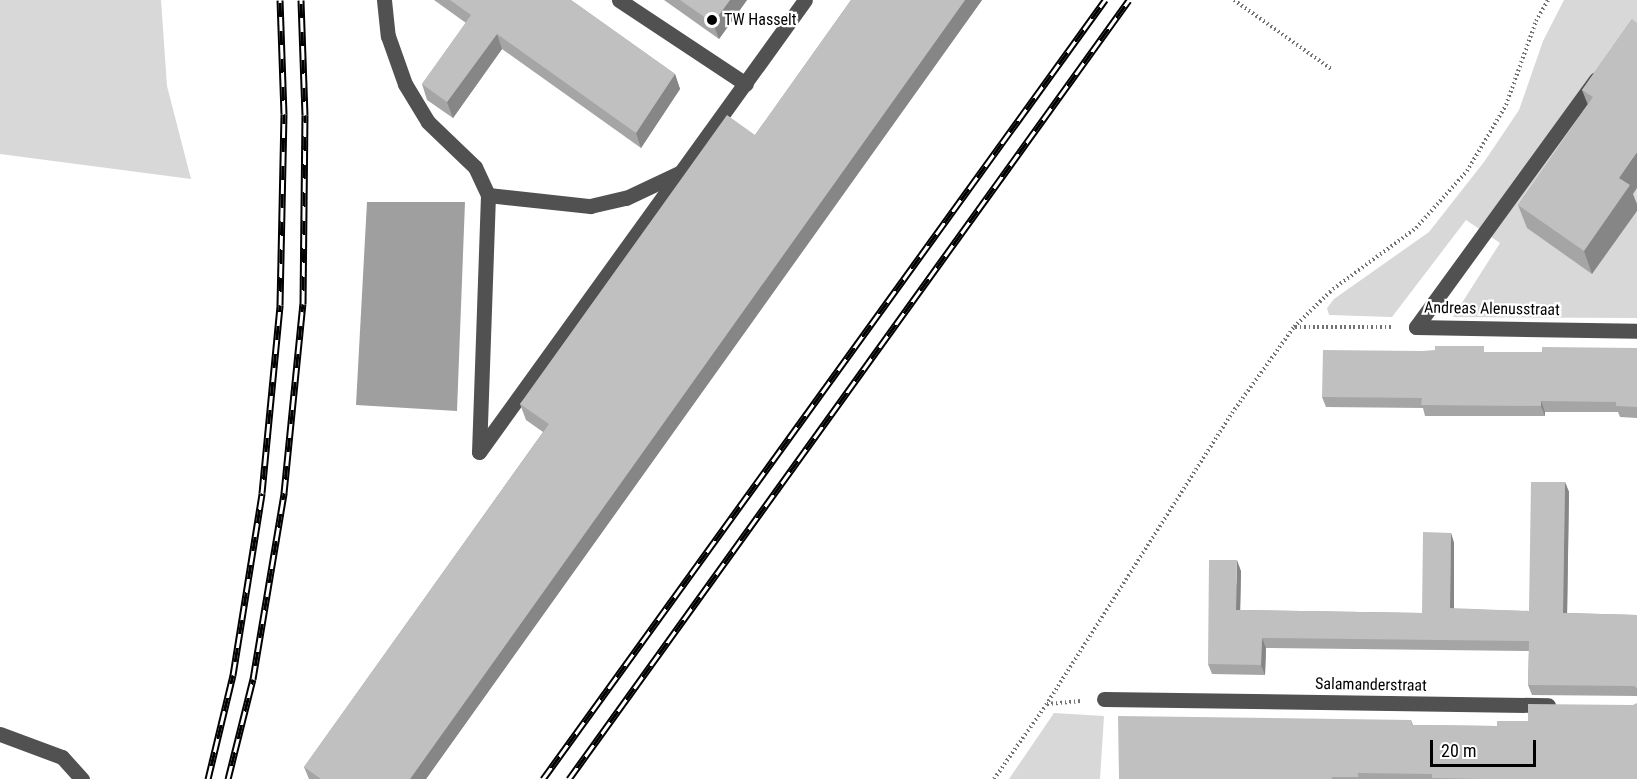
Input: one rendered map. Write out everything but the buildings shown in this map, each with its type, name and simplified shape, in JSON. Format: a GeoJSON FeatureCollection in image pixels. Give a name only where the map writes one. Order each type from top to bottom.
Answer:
{"type":"FeatureCollection","features":[{"type":"Feature","properties":{"kind":"street"},"geometry":{"type":"LineString","coordinates":[[384,0],[388,36],[405,84],[428,122],[475,167],[488,195],[479,452],[805,0]]}},
{"type":"Feature","properties":{"kind":"street"},"geometry":{"type":"LineString","coordinates":[[619,0],[746,84]]}},
{"type":"Feature","properties":{"kind":"street","name":"Andreas Alenusstraat"},"geometry":{"type":"LineString","coordinates":[[1416,327],[1603,70]]}},
{"type":"Feature","properties":{"kind":"street"},"geometry":{"type":"LineString","coordinates":[[488,195],[590,206],[626,198],[683,171]]}},
{"type":"Feature","properties":{"kind":"street","name":"Andreas Alenusstraat"},"geometry":{"type":"LineString","coordinates":[[1416,327],[1637,331]]}},
{"type":"Feature","properties":{"kind":"street","name":"Salamanderstraat"},"geometry":{"type":"LineString","coordinates":[[1104,699],[1566,705]]}},
{"type":"Feature","properties":{"kind":"street"},"geometry":{"type":"LineString","coordinates":[[0,734],[62,757],[82,779]]}},
{"type":"Feature","properties":{"kind":"path"},"geometry":{"type":"LineString","coordinates":[[1234,0],[1331,69]]}},
{"type":"Feature","properties":{"kind":"path"},"geometry":{"type":"LineString","coordinates":[[994,779],[1046,705],[1232,413],[1294,327],[1333,289],[1416,228],[1467,171],[1506,105],[1536,21],[1548,0]]}},
{"type":"Feature","properties":{"kind":"path"},"geometry":{"type":"LineString","coordinates":[[1294,327],[1416,327]]}},
{"type":"Feature","properties":{"kind":"path"},"geometry":{"type":"LineString","coordinates":[[1046,705],[1104,699]]}},
{"type":"Feature","properties":{"kind":"shaded area"},"geometry":{"type":"Polygon","coordinates":[[[0,0],[161,0],[167,86],[191,179],[0,154],[0,0]]]}},
{"type":"Feature","properties":{"kind":"shaded area"},"geometry":{"type":"Polygon","coordinates":[[[1564,0],[1637,0],[1637,318],[1453,317],[1500,243],[1466,220],[1392,317],[1329,315],[1327,308],[1334,299],[1429,232],[1484,162],[1519,110],[1543,41],[1564,0]]]}},
{"type":"Feature","properties":{"kind":"shaded area"},"geometry":{"type":"Polygon","coordinates":[[[367,202],[465,202],[457,411],[356,405],[367,202]]]}},
{"type":"Feature","properties":{"kind":"shaded area"},"geometry":{"type":"Polygon","coordinates":[[[1054,713],[1104,716],[1100,779],[1009,779],[1054,713]]]}},
{"type":"Feature","properties":{"kind":"railway"},"geometry":{"type":"LineString","coordinates":[[208,779],[233,675],[262,493],[280,305],[284,114],[280,0]]}},
{"type":"Feature","properties":{"kind":"railway"},"geometry":{"type":"LineString","coordinates":[[228,779],[253,679],[284,493],[303,304],[305,115],[301,0]]}},
{"type":"Feature","properties":{"kind":"railway"},"geometry":{"type":"LineString","coordinates":[[543,779],[1105,0]]}},
{"type":"Feature","properties":{"kind":"railway"},"geometry":{"type":"LineString","coordinates":[[569,779],[1129,0]]}},
{"type":"Feature","properties":{"kind":"place","name":"TW Hasselt"},"geometry":{"type":"Point","coordinates":[712,20]}}]}
